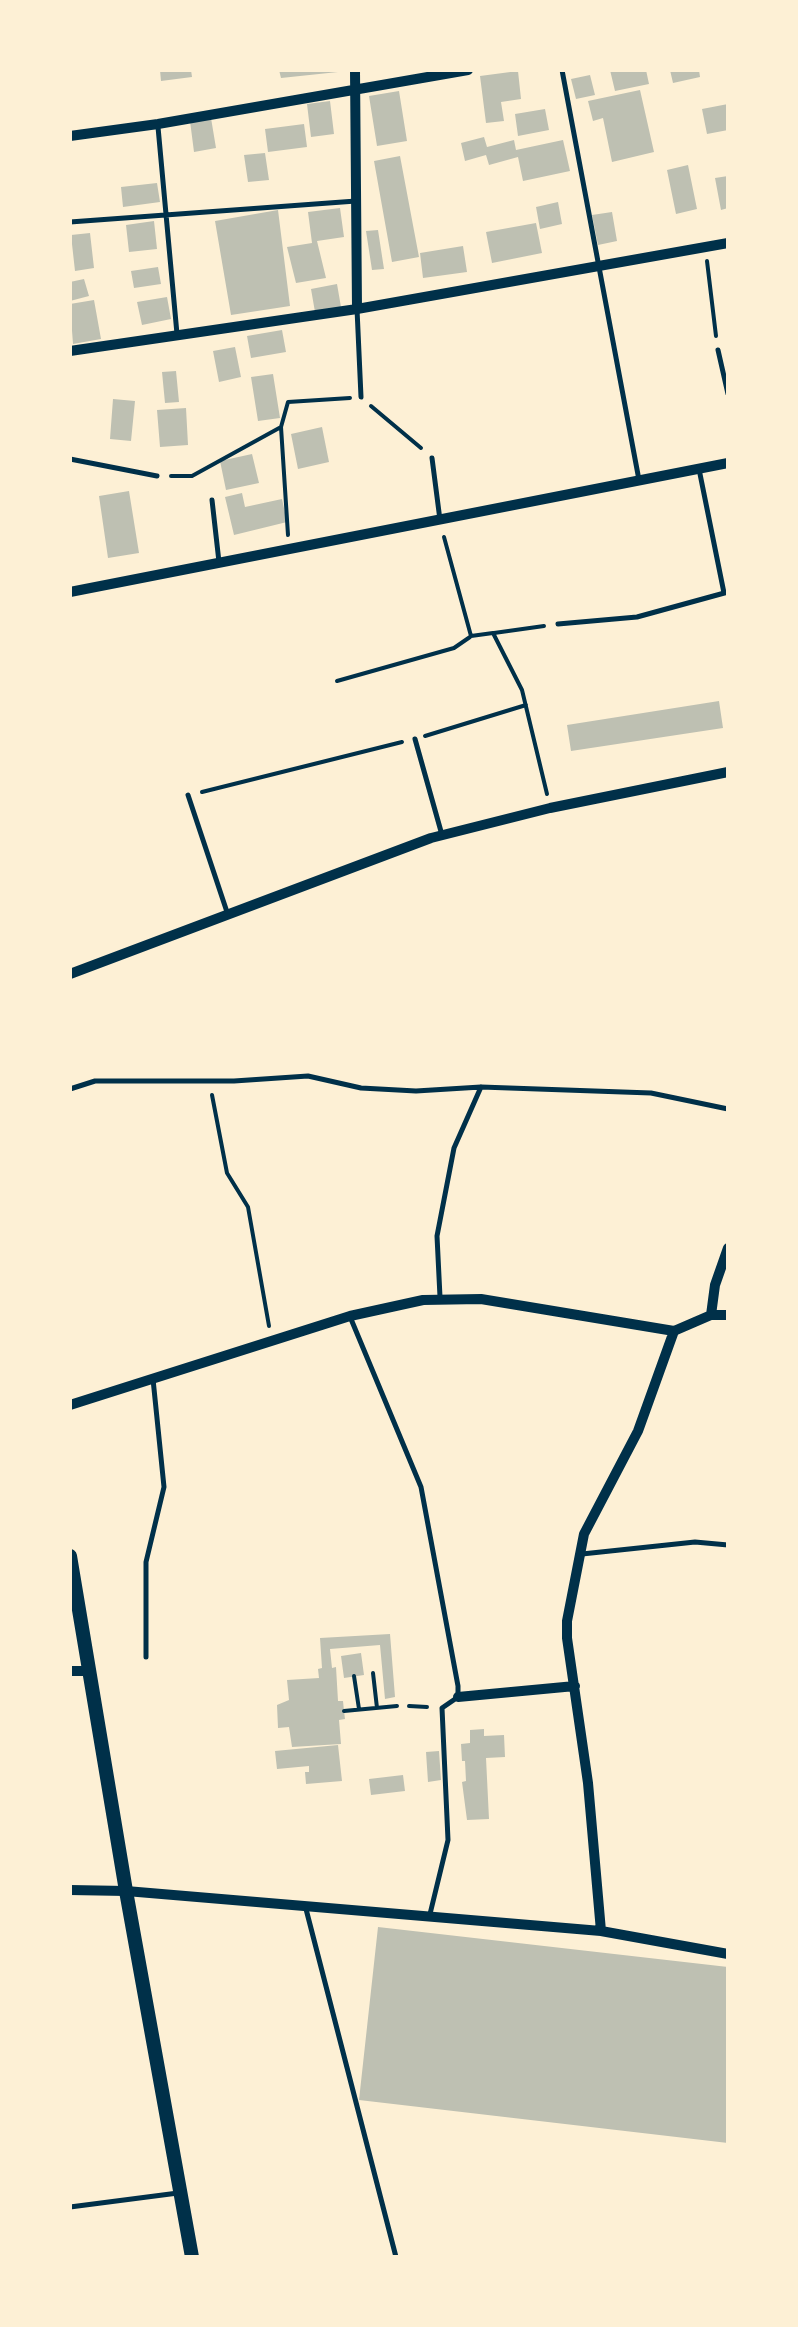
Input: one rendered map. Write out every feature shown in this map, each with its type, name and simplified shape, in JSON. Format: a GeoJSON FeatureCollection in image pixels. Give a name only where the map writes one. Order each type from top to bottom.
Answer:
{"type":"FeatureCollection","features":[{"type":"Feature","properties":{"kind":"main road"},"geometry":{"type":"LineString","coordinates":[[70,1556],[192,2257]]}},
{"type":"Feature","properties":{"kind":"street"},"geometry":{"type":"LineString","coordinates":[[355,70],[357,309]]}},
{"type":"Feature","properties":{"kind":"street"},"geometry":{"type":"LineString","coordinates":[[70,136],[468,70]]}},
{"type":"Feature","properties":{"kind":"street"},"geometry":{"type":"LineString","coordinates":[[70,351],[357,309],[728,243]]}},
{"type":"Feature","properties":{"kind":"street"},"geometry":{"type":"LineString","coordinates":[[70,592],[728,463]]}},
{"type":"Feature","properties":{"kind":"street"},"geometry":{"type":"LineString","coordinates":[[70,974],[442,835],[550,808],[728,772]]}},
{"type":"Feature","properties":{"kind":"street"},"geometry":{"type":"LineString","coordinates":[[711,1315],[715,1286],[728,1248]]}},
{"type":"Feature","properties":{"kind":"street"},"geometry":{"type":"LineString","coordinates":[[70,1406],[350,1316],[423,1300],[481,1299],[674,1331],[711,1315],[728,1315]]}},
{"type":"Feature","properties":{"kind":"street"},"geometry":{"type":"LineString","coordinates":[[600,1931],[588,1783],[567,1621],[584,1534],[638,1430],[674,1331]]}},
{"type":"Feature","properties":{"kind":"street"},"geometry":{"type":"LineString","coordinates":[[70,1671],[90,1671]]}},
{"type":"Feature","properties":{"kind":"street"},"geometry":{"type":"LineString","coordinates":[[458,1696],[574,1686]]}},
{"type":"Feature","properties":{"kind":"street"},"geometry":{"type":"LineString","coordinates":[[70,1890],[600,1931],[728,1954]]}},
{"type":"Feature","properties":{"kind":"lane"},"geometry":{"type":"LineString","coordinates":[[562,70],[640,480]]}},
{"type":"Feature","properties":{"kind":"lane"},"geometry":{"type":"LineString","coordinates":[[158,124],[177,334]]}},
{"type":"Feature","properties":{"kind":"lane"},"geometry":{"type":"LineString","coordinates":[[70,222],[356,201]]}},
{"type":"Feature","properties":{"kind":"lane"},"geometry":{"type":"LineString","coordinates":[[357,309],[361,397]]}},
{"type":"Feature","properties":{"kind":"lane"},"geometry":{"type":"LineString","coordinates":[[718,350],[728,394]]}},
{"type":"Feature","properties":{"kind":"lane"},"geometry":{"type":"LineString","coordinates":[[432,458],[440,520]]}},
{"type":"Feature","properties":{"kind":"lane"},"geometry":{"type":"LineString","coordinates":[[70,459],[157,476]]}},
{"type":"Feature","properties":{"kind":"lane"},"geometry":{"type":"LineString","coordinates":[[558,624],[637,616],[726,593],[699,468]]}},
{"type":"Feature","properties":{"kind":"lane"},"geometry":{"type":"LineString","coordinates":[[212,500],[219,564]]}},
{"type":"Feature","properties":{"kind":"lane"},"geometry":{"type":"LineString","coordinates":[[415,739],[442,835]]}},
{"type":"Feature","properties":{"kind":"lane"},"geometry":{"type":"LineString","coordinates":[[188,795],[228,915]]}},
{"type":"Feature","properties":{"kind":"lane"},"geometry":{"type":"LineString","coordinates":[[70,1089],[95,1081],[308,1076],[362,1088],[416,1091],[481,1087],[651,1093],[728,1109]]}},
{"type":"Feature","properties":{"kind":"lane"},"geometry":{"type":"LineString","coordinates":[[440,1300],[438,1236],[454,1148],[481,1087]]}},
{"type":"Feature","properties":{"kind":"lane"},"geometry":{"type":"LineString","coordinates":[[350,1316],[421,1488],[458,1696],[442,1708],[448,1840],[429,1917]]}},
{"type":"Feature","properties":{"kind":"lane"},"geometry":{"type":"LineString","coordinates":[[146,1657],[146,1562],[164,1487],[153,1379]]}},
{"type":"Feature","properties":{"kind":"lane"},"geometry":{"type":"LineString","coordinates":[[579,1554],[695,1542],[728,1545]]}},
{"type":"Feature","properties":{"kind":"lane"},"geometry":{"type":"LineString","coordinates":[[306,1908],[396,2257]]}},
{"type":"Feature","properties":{"kind":"lane"},"geometry":{"type":"LineString","coordinates":[[70,2207],[180,2192]]}},
{"type":"Feature","properties":{"kind":"path"},"geometry":{"type":"LineString","coordinates":[[706,247],[718,350]]}},
{"type":"Feature","properties":{"kind":"path"},"geometry":{"type":"LineString","coordinates":[[289,550],[281,427],[288,402],[361,397],[432,458]]}},
{"type":"Feature","properties":{"kind":"path"},"geometry":{"type":"LineString","coordinates":[[157,476],[192,476],[281,427]]}},
{"type":"Feature","properties":{"kind":"path"},"geometry":{"type":"LineString","coordinates":[[440,520],[471,636]]}},
{"type":"Feature","properties":{"kind":"path"},"geometry":{"type":"LineString","coordinates":[[336,682],[454,648],[471,636],[558,624]]}},
{"type":"Feature","properties":{"kind":"path"},"geometry":{"type":"LineString","coordinates":[[493,633],[526,705],[550,808]]}},
{"type":"Feature","properties":{"kind":"path"},"geometry":{"type":"LineString","coordinates":[[188,795],[415,739],[526,705]]}},
{"type":"Feature","properties":{"kind":"path"},"geometry":{"type":"LineString","coordinates":[[210,1080],[227,1173],[248,1206],[272,1340]]}},
{"type":"Feature","properties":{"kind":"path"},"geometry":{"type":"LineString","coordinates":[[373,1673],[377,1708]]}},
{"type":"Feature","properties":{"kind":"path"},"geometry":{"type":"LineString","coordinates":[[354,1676],[360,1709]]}},
{"type":"Feature","properties":{"kind":"path"},"geometry":{"type":"LineString","coordinates":[[344,1710],[394,1706],[389,1698]]}},
{"type":"Feature","properties":{"kind":"path"},"geometry":{"type":"LineString","coordinates":[[409,1706],[442,1708]]}},
{"type":"Feature","properties":{"kind":"building"},"geometry":{"type":"Polygon","coordinates":[[[160,70],[191,70],[192,77],[161,81],[160,70]]]}},
{"type":"Feature","properties":{"kind":"building"},"geometry":{"type":"Polygon","coordinates":[[[279,70],[338,70],[338,72],[281,78],[279,70]]]}},
{"type":"Feature","properties":{"kind":"building"},"geometry":{"type":"Polygon","coordinates":[[[610,70],[646,70],[649,84],[615,91],[610,70]]]}},
{"type":"Feature","properties":{"kind":"building"},"geometry":{"type":"Polygon","coordinates":[[[670,70],[699,70],[700,77],[673,83],[670,70]]]}},
{"type":"Feature","properties":{"kind":"building"},"geometry":{"type":"Polygon","coordinates":[[[518,71],[521,99],[501,102],[504,121],[486,123],[480,76],[518,71]]]}},
{"type":"Feature","properties":{"kind":"building"},"geometry":{"type":"Polygon","coordinates":[[[590,75],[595,95],[576,99],[571,79],[590,75]]]}},
{"type":"Feature","properties":{"kind":"building"},"geometry":{"type":"Polygon","coordinates":[[[640,90],[654,152],[612,162],[603,118],[593,121],[588,101],[640,90]]]}},
{"type":"Feature","properties":{"kind":"building"},"geometry":{"type":"Polygon","coordinates":[[[399,91],[407,141],[377,146],[369,96],[399,91]]]}},
{"type":"Feature","properties":{"kind":"building"},"geometry":{"type":"Polygon","coordinates":[[[330,101],[334,134],[311,137],[307,104],[330,101]]]}},
{"type":"Feature","properties":{"kind":"building"},"geometry":{"type":"Polygon","coordinates":[[[728,104],[728,130],[707,134],[702,109],[728,104]]]}},
{"type":"Feature","properties":{"kind":"building"},"geometry":{"type":"Polygon","coordinates":[[[545,109],[549,130],[518,136],[515,114],[545,109]]]}},
{"type":"Feature","properties":{"kind":"building"},"geometry":{"type":"Polygon","coordinates":[[[211,118],[216,148],[194,152],[190,121],[211,118]]]}},
{"type":"Feature","properties":{"kind":"building"},"geometry":{"type":"Polygon","coordinates":[[[304,124],[307,147],[268,152],[265,129],[304,124]]]}},
{"type":"Feature","properties":{"kind":"building"},"geometry":{"type":"Polygon","coordinates":[[[484,137],[487,147],[514,140],[516,150],[563,140],[570,171],[523,181],[518,157],[489,165],[486,155],[465,161],[461,143],[484,137]]]}},
{"type":"Feature","properties":{"kind":"building"},"geometry":{"type":"Polygon","coordinates":[[[265,153],[269,180],[248,182],[244,155],[265,153]]]}},
{"type":"Feature","properties":{"kind":"building"},"geometry":{"type":"Polygon","coordinates":[[[400,156],[419,257],[392,262],[374,161],[400,156]]]}},
{"type":"Feature","properties":{"kind":"building"},"geometry":{"type":"Polygon","coordinates":[[[688,165],[697,209],[676,214],[667,170],[688,165]]]}},
{"type":"Feature","properties":{"kind":"building"},"geometry":{"type":"Polygon","coordinates":[[[728,176],[728,208],[721,210],[715,178],[728,176]]]}},
{"type":"Feature","properties":{"kind":"building"},"geometry":{"type":"Polygon","coordinates":[[[157,183],[160,202],[123,207],[121,187],[157,183]]]}},
{"type":"Feature","properties":{"kind":"building"},"geometry":{"type":"Polygon","coordinates":[[[558,202],[562,224],[540,229],[536,207],[558,202]]]}},
{"type":"Feature","properties":{"kind":"building"},"geometry":{"type":"Polygon","coordinates":[[[340,208],[344,237],[317,241],[326,278],[296,283],[287,247],[312,243],[308,212],[340,208]]]}},
{"type":"Feature","properties":{"kind":"building"},"geometry":{"type":"Polygon","coordinates":[[[278,210],[290,306],[231,315],[215,221],[278,210]]]}},
{"type":"Feature","properties":{"kind":"building"},"geometry":{"type":"Polygon","coordinates":[[[612,212],[617,241],[598,245],[592,215],[612,212]]]}},
{"type":"Feature","properties":{"kind":"building"},"geometry":{"type":"Polygon","coordinates":[[[154,221],[157,249],[129,252],[126,225],[154,221]]]}},
{"type":"Feature","properties":{"kind":"building"},"geometry":{"type":"Polygon","coordinates":[[[536,223],[542,253],[492,263],[486,232],[536,223]]]}},
{"type":"Feature","properties":{"kind":"building"},"geometry":{"type":"Polygon","coordinates":[[[378,230],[384,269],[372,270],[366,231],[378,230]]]}},
{"type":"Feature","properties":{"kind":"building"},"geometry":{"type":"Polygon","coordinates":[[[90,233],[94,268],[75,271],[71,235],[90,233]]]}},
{"type":"Feature","properties":{"kind":"building"},"geometry":{"type":"Polygon","coordinates":[[[463,246],[467,272],[423,278],[420,253],[463,246]]]}},
{"type":"Feature","properties":{"kind":"building"},"geometry":{"type":"Polygon","coordinates":[[[158,267],[161,284],[134,288],[131,271],[158,267]]]}},
{"type":"Feature","properties":{"kind":"building"},"geometry":{"type":"Polygon","coordinates":[[[84,279],[89,296],[70,301],[70,282],[84,279]]]}},
{"type":"Feature","properties":{"kind":"building"},"geometry":{"type":"Polygon","coordinates":[[[337,284],[341,307],[315,312],[311,289],[337,284]]]}},
{"type":"Feature","properties":{"kind":"building"},"geometry":{"type":"Polygon","coordinates":[[[167,297],[171,319],[142,325],[137,302],[167,297]]]}},
{"type":"Feature","properties":{"kind":"building"},"geometry":{"type":"Polygon","coordinates":[[[94,300],[101,339],[73,344],[70,304],[94,300]]]}},
{"type":"Feature","properties":{"kind":"building"},"geometry":{"type":"Polygon","coordinates":[[[282,330],[286,352],[251,358],[247,336],[282,330]]]}},
{"type":"Feature","properties":{"kind":"building"},"geometry":{"type":"Polygon","coordinates":[[[235,347],[241,377],[219,382],[213,351],[235,347]]]}},
{"type":"Feature","properties":{"kind":"building"},"geometry":{"type":"Polygon","coordinates":[[[176,371],[179,402],[165,403],[162,372],[176,371]]]}},
{"type":"Feature","properties":{"kind":"building"},"geometry":{"type":"Polygon","coordinates":[[[273,374],[280,418],[258,421],[251,377],[273,374]]]}},
{"type":"Feature","properties":{"kind":"building"},"geometry":{"type":"Polygon","coordinates":[[[113,399],[135,401],[131,441],[110,439],[113,399]]]}},
{"type":"Feature","properties":{"kind":"building"},"geometry":{"type":"Polygon","coordinates":[[[186,408],[188,445],[160,447],[157,410],[186,408]]]}},
{"type":"Feature","properties":{"kind":"building"},"geometry":{"type":"Polygon","coordinates":[[[322,427],[329,462],[298,469],[291,434],[322,427]]]}},
{"type":"Feature","properties":{"kind":"building"},"geometry":{"type":"Polygon","coordinates":[[[252,454],[259,483],[226,490],[220,461],[252,454]]]}},
{"type":"Feature","properties":{"kind":"building"},"geometry":{"type":"Polygon","coordinates":[[[129,491],[139,553],[108,558],[99,496],[129,491]]]}},
{"type":"Feature","properties":{"kind":"building"},"geometry":{"type":"Polygon","coordinates":[[[242,493],[245,507],[282,499],[287,522],[234,535],[225,497],[242,493]]]}},
{"type":"Feature","properties":{"kind":"building"},"geometry":{"type":"Polygon","coordinates":[[[719,701],[723,728],[571,751],[567,725],[719,701]]]}},
{"type":"Feature","properties":{"kind":"building"},"geometry":{"type":"Polygon","coordinates":[[[390,1634],[395,1697],[385,1699],[380,1645],[330,1649],[332,1668],[336,1667],[338,1701],[343,1701],[345,1719],[339,1720],[341,1744],[292,1747],[289,1727],[278,1728],[277,1705],[289,1700],[287,1680],[319,1678],[320,1638],[390,1634]]]}},
{"type":"Feature","properties":{"kind":"building"},"geometry":{"type":"Polygon","coordinates":[[[361,1653],[364,1675],[344,1678],[341,1656],[361,1653]]]}},
{"type":"Feature","properties":{"kind":"building"},"geometry":{"type":"Polygon","coordinates":[[[484,1729],[484,1736],[504,1735],[505,1757],[486,1758],[489,1819],[467,1820],[461,1744],[470,1743],[470,1730],[484,1729]]]}},
{"type":"Feature","properties":{"kind":"building"},"geometry":{"type":"Polygon","coordinates":[[[338,1745],[342,1781],[306,1784],[309,1766],[277,1769],[275,1751],[338,1745]]]}},
{"type":"Feature","properties":{"kind":"building"},"geometry":{"type":"Polygon","coordinates":[[[439,1751],[441,1780],[428,1782],[426,1752],[439,1751]]]}},
{"type":"Feature","properties":{"kind":"building"},"geometry":{"type":"Polygon","coordinates":[[[403,1775],[405,1791],[371,1795],[369,1779],[403,1775]]]}},
{"type":"Feature","properties":{"kind":"building"},"geometry":{"type":"Polygon","coordinates":[[[378,1927],[728,1967],[728,2143],[359,2100],[378,1927]]]}}]}
